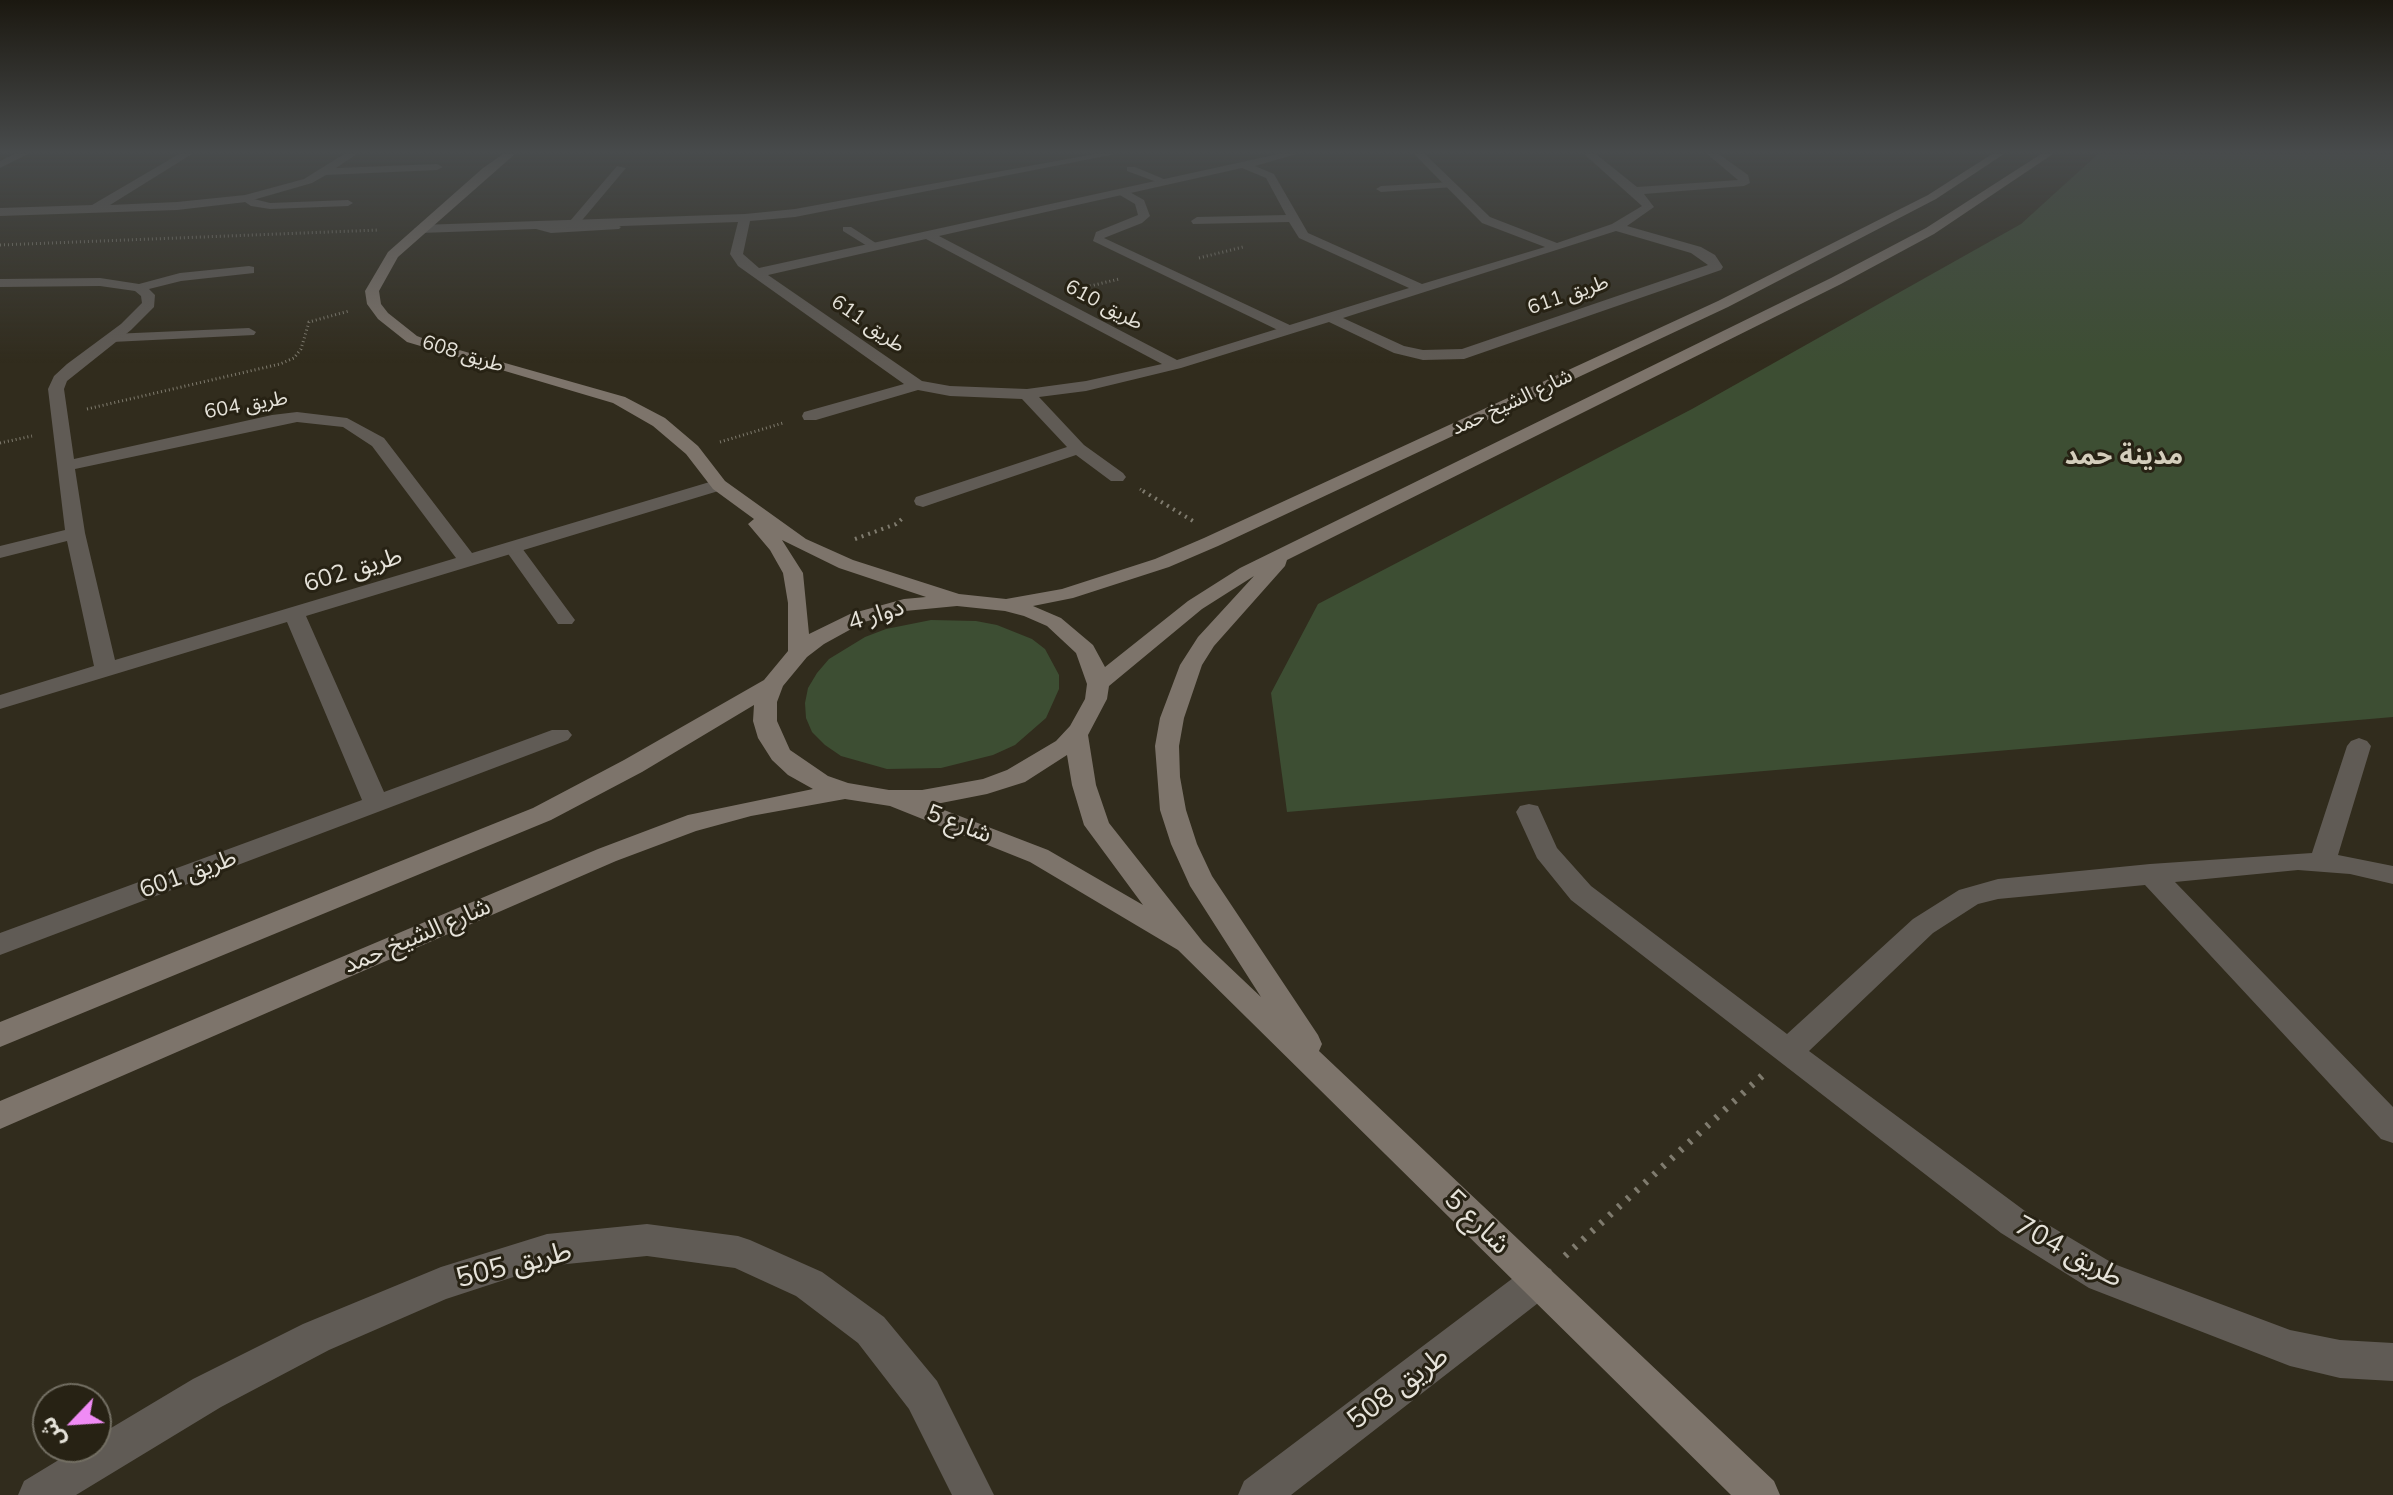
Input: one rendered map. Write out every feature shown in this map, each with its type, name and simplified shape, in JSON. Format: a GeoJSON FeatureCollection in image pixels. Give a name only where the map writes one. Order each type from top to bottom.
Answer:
{"type":"FeatureCollection","features":[{"type":"Feature","properties":{"kind":"main road"},"geometry":{"type":"LineString","coordinates":[[374,304],[372,291],[393,255],[426,224]]}},
{"type":"Feature","properties":{"kind":"main road","name":"شارع الشيخ حمد"},"geometry":{"type":"LineString","coordinates":[[1006,605],[1066,594],[1135,572],[1222,537],[1736,297],[1880,224]]}},
{"type":"Feature","properties":{"kind":"main road","name":"شارع الشيخ حمد"},"geometry":{"type":"LineString","coordinates":[[1098,684],[1195,605],[1290,548],[1463,468],[1836,281],[1941,224]]}},
{"type":"Feature","properties":{"kind":"main road","name":"طريق 608"},"geometry":{"type":"LineString","coordinates":[[374,304],[396,329],[412,339],[458,355],[587,388],[619,400],[659,422],[692,450],[778,547],[793,573],[798,603],[799,652]]}},
{"type":"Feature","properties":{"kind":"main road","name":"طريق 608"},"geometry":{"type":"LineString","coordinates":[[727,491],[799,543],[957,600]]}},
{"type":"Feature","properties":{"kind":"main road"},"geometry":{"type":"LineString","coordinates":[[1290,548],[1206,642],[1191,665],[1172,718],[1167,746],[1168,777],[1173,810],[1200,879],[1327,1077]]}},
{"type":"Feature","properties":{"kind":"main road","name":"دوار 4"},"geometry":{"type":"LineString","coordinates":[[772,685],[799,652],[857,618],[904,605],[957,600],[1006,605],[1054,622],[1071,634],[1085,650],[1094,666],[1098,684]]}},
{"type":"Feature","properties":{"kind":"main road"},"geometry":{"type":"LineString","coordinates":[[772,685],[766,702],[765,721],[770,738],[781,755],[797,769],[819,782],[845,791],[889,798],[922,798],[987,786],[1042,762],[1076,734],[1090,715],[1098,684]]}},
{"type":"Feature","properties":{"kind":"main road"},"geometry":{"type":"LineString","coordinates":[[0,1035],[542,814],[633,766],[772,685]]}},
{"type":"Feature","properties":{"kind":"main road","name":"شارع 5"},"geometry":{"type":"LineString","coordinates":[[1076,734],[1084,785],[1097,825],[1193,950],[1760,1495]]}},
{"type":"Feature","properties":{"kind":"main road","name":"شارع الشيخ حمد"},"geometry":{"type":"LineString","coordinates":[[0,1115],[607,855],[688,824],[751,808],[845,791]]}},
{"type":"Feature","properties":{"kind":"main road","name":"شارع 5"},"geometry":{"type":"LineString","coordinates":[[889,798],[1039,856],[1077,876],[1193,950]]}},
{"type":"Feature","properties":{"kind":"street"},"geometry":{"type":"LineString","coordinates":[[420,229],[556,224]]}},
{"type":"Feature","properties":{"kind":"street","name":"طريق 611"},"geometry":{"type":"LineString","coordinates":[[744,224],[736,254],[757,273],[918,385],[988,394],[1027,394],[1086,386],[1176,365],[1557,247],[1621,224]]}},
{"type":"Feature","properties":{"kind":"street"},"geometry":{"type":"LineString","coordinates":[[757,273],[983,224]]}},
{"type":"Feature","properties":{"kind":"street"},"geometry":{"type":"LineString","coordinates":[[1295,224],[1312,241],[1421,289]]}},
{"type":"Feature","properties":{"kind":"street"},"geometry":{"type":"LineString","coordinates":[[1496,224],[1557,247]]}},
{"type":"Feature","properties":{"kind":"street","name":"طريق 611"},"geometry":{"type":"LineString","coordinates":[[1330,317],[1399,350],[1423,355],[1464,354],[1716,267],[1710,258],[1696,250],[1616,227]]}},
{"type":"Feature","properties":{"kind":"street","name":"طريق 610"},"geometry":{"type":"LineString","coordinates":[[929,236],[1176,365]]}},
{"type":"Feature","properties":{"kind":"street"},"geometry":{"type":"LineString","coordinates":[[0,283],[100,282],[139,288],[180,277],[249,270]]}},
{"type":"Feature","properties":{"kind":"street"},"geometry":{"type":"LineString","coordinates":[[106,669],[75,533],[56,389],[60,379],[149,304],[148,295],[139,288]]}},
{"type":"Feature","properties":{"kind":"street"},"geometry":{"type":"LineString","coordinates":[[810,416],[918,385]]}},
{"type":"Feature","properties":{"kind":"street"},"geometry":{"type":"LineString","coordinates":[[1027,394],[1078,449],[1117,477]]}},
{"type":"Feature","properties":{"kind":"street","name":"طريق 604"},"geometry":{"type":"LineString","coordinates":[[64,466],[272,420],[297,417],[347,423],[378,442],[469,562]]}},
{"type":"Feature","properties":{"kind":"street"},"geometry":{"type":"LineString","coordinates":[[923,501],[1078,449]]}},
{"type":"Feature","properties":{"kind":"street","name":"طريق 602"},"geometry":{"type":"LineString","coordinates":[[0,702],[513,548],[727,491]]}},
{"type":"Feature","properties":{"kind":"street"},"geometry":{"type":"LineString","coordinates":[[0,552],[75,533]]}},
{"type":"Feature","properties":{"kind":"street"},"geometry":{"type":"LineString","coordinates":[[295,615],[376,803]]}},
{"type":"Feature","properties":{"kind":"street","name":"طريق 601"},"geometry":{"type":"LineString","coordinates":[[0,944],[560,735]]}},
{"type":"Feature","properties":{"kind":"street"},"geometry":{"type":"LineString","coordinates":[[2322,862],[2359,746]]}},
{"type":"Feature","properties":{"kind":"street","name":"طريق 704"},"geometry":{"type":"LineString","coordinates":[[1529,812],[1546,852],[1581,893],[1971,1193],[2102,1276],[2290,1348],[2340,1359],[2393,1362]]}},
{"type":"Feature","properties":{"kind":"street"},"geometry":{"type":"LineString","coordinates":[[1788,1052],[1923,926],[1969,897],[2030,883],[2275,861],[2322,862],[2393,875]]}},
{"type":"Feature","properties":{"kind":"street"},"geometry":{"type":"LineString","coordinates":[[2150,873],[2393,1129]]}},
{"type":"Feature","properties":{"kind":"street","name":"طريق 505"},"geometry":{"type":"LineString","coordinates":[[38,1495],[207,1393],[316,1337],[441,1284],[547,1250],[647,1240],[738,1252],[809,1284],[871,1330],[923,1395],[974,1495]]}},
{"type":"Feature","properties":{"kind":"street","name":"طريق 508"},"geometry":{"type":"LineString","coordinates":[[1258,1495],[1538,1281]]}},
{"type":"Feature","properties":{"kind":"lane"},"geometry":{"type":"LineString","coordinates":[[1132,224],[1100,234],[1097,239],[1289,330]]}},
{"type":"Feature","properties":{"kind":"lane"},"geometry":{"type":"LineString","coordinates":[[527,225],[551,230],[615,227]]}},
{"type":"Feature","properties":{"kind":"lane"},"geometry":{"type":"LineString","coordinates":[[847,229],[876,247]]}},
{"type":"Feature","properties":{"kind":"lane"},"geometry":{"type":"LineString","coordinates":[[112,338],[249,332]]}},
{"type":"Feature","properties":{"kind":"lane"},"geometry":{"type":"LineString","coordinates":[[513,548],[565,620]]}},
{"type":"Feature","properties":{"kind":"path"},"geometry":{"type":"LineString","coordinates":[[0,245],[420,229]]}},
{"type":"Feature","properties":{"kind":"path"},"geometry":{"type":"LineString","coordinates":[[59,416],[280,364],[294,358],[301,349],[309,322],[374,304]]}},
{"type":"Feature","properties":{"kind":"path"},"geometry":{"type":"LineString","coordinates":[[692,450],[810,416]]}},
{"type":"Feature","properties":{"kind":"path"},"geometry":{"type":"LineString","coordinates":[[1117,477],[1222,537]]}},
{"type":"Feature","properties":{"kind":"path"},"geometry":{"type":"LineString","coordinates":[[820,552],[896,524],[923,501]]}},
{"type":"Feature","properties":{"kind":"path"},"geometry":{"type":"LineString","coordinates":[[1538,1281],[1788,1052]]}},
{"type":"Feature","properties":{"kind":"green space"},"geometry":{"type":"Polygon","coordinates":[[[2021,224],[2393,224],[2393,717],[1287,812],[1271,693],[1318,604],[1692,409],[2021,224]]]}},
{"type":"Feature","properties":{"kind":"green space"},"geometry":{"type":"Polygon","coordinates":[[[931,620],[976,621],[997,625],[1032,639],[1045,649],[1059,675],[1059,689],[1046,718],[1015,745],[993,755],[941,768],[887,769],[841,756],[825,745],[812,732],[806,718],[808,688],[817,673],[829,659],[865,637],[886,629],[931,620]]]}},
{"type":"Feature","properties":{"kind":"district","name":"مدينة حمد"},"geometry":{"type":"Point","coordinates":[2124,456]}}]}
